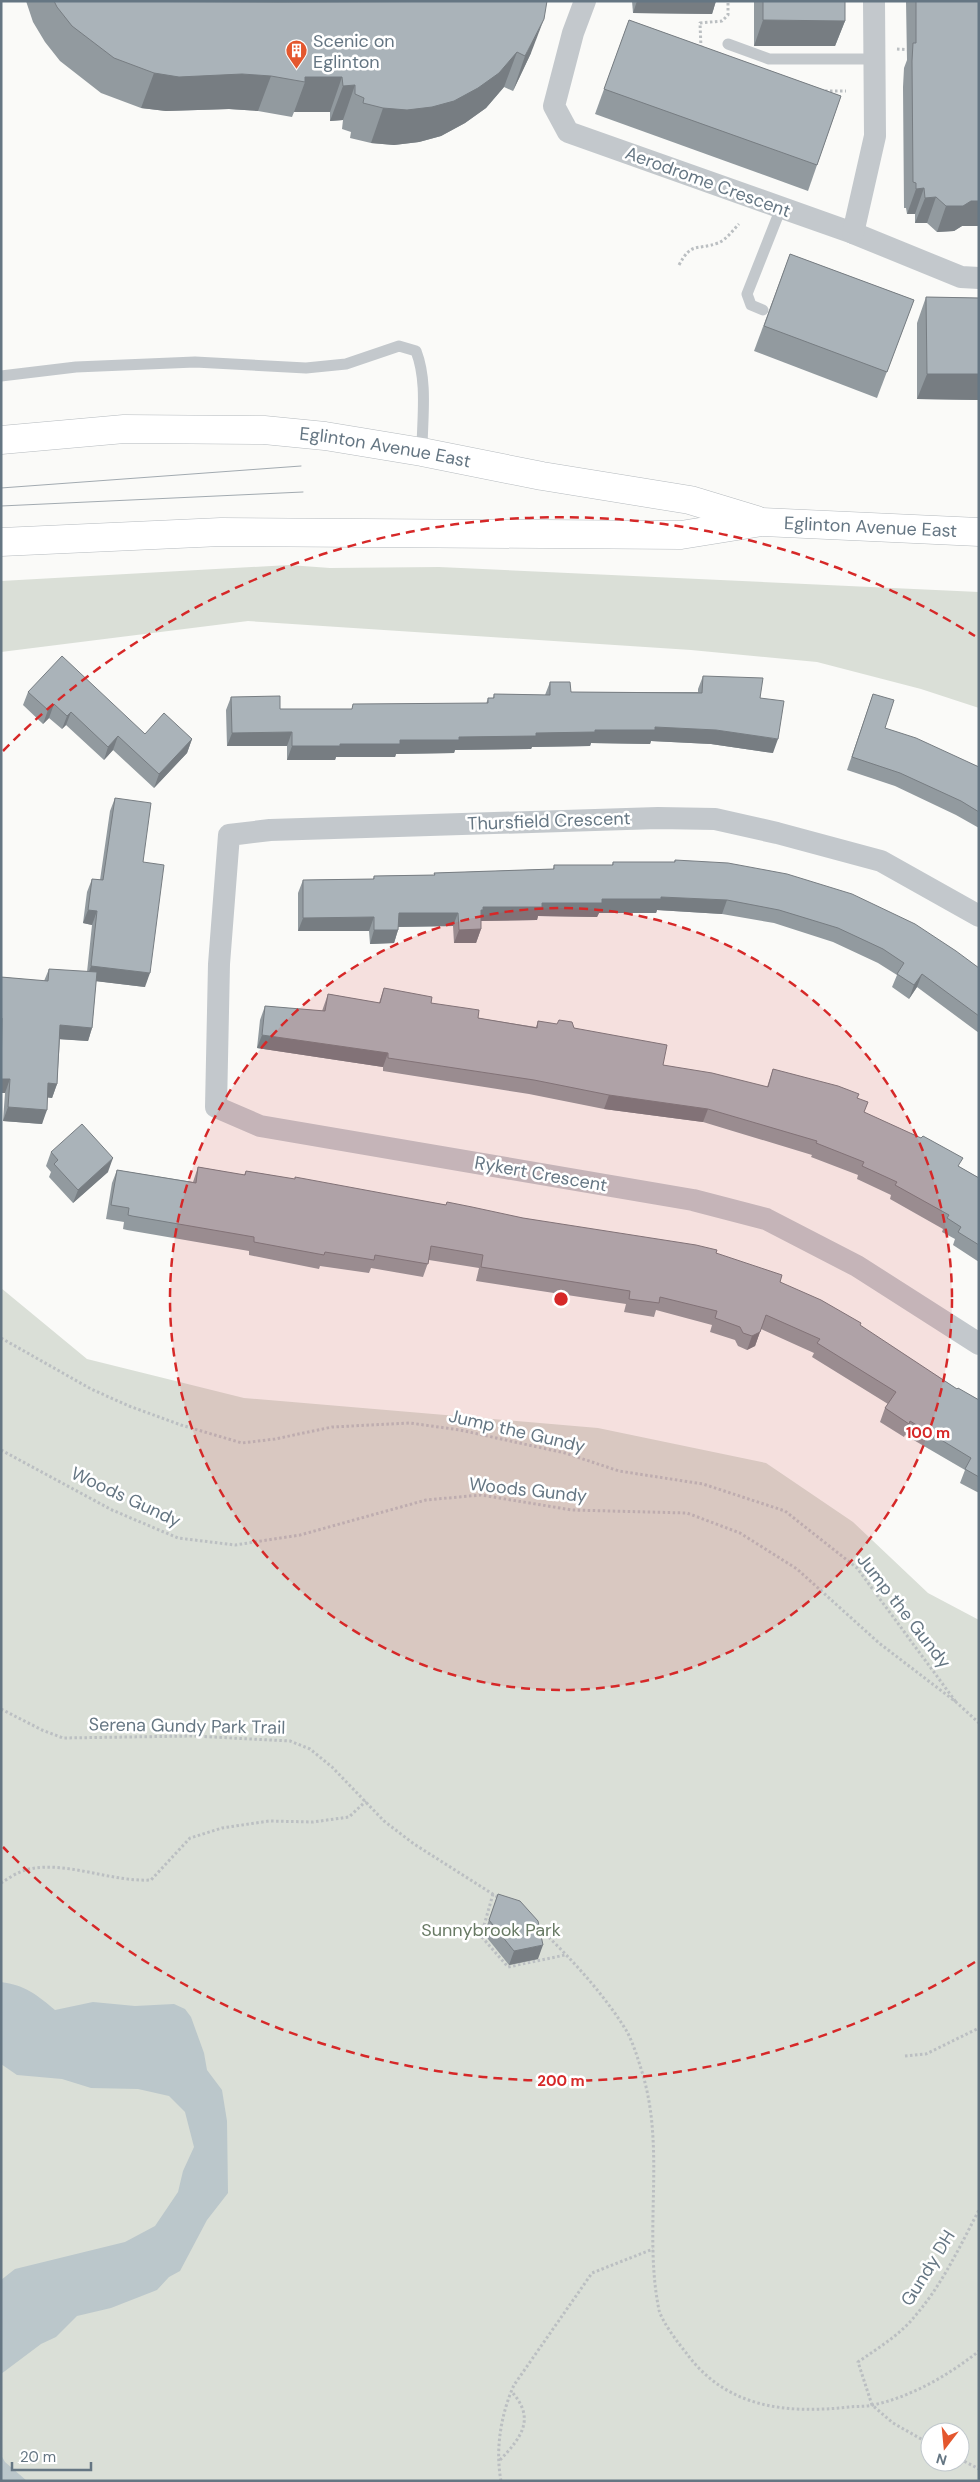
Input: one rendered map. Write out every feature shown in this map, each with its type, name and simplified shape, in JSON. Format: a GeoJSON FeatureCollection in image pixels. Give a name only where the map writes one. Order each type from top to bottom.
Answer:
{"type":"FeatureCollection","features":[{"type":"Feature","properties":{"kind":"main road","name":"Eglinton Avenue East"},"geometry":{"type":"LineString","coordinates":[[1,440],[124,429],[264,430],[325,436],[422,452],[542,476],[690,500],[762,522]]}},
{"type":"Feature","properties":{"kind":"main road","name":"Eglinton Avenue East"},"geometry":{"type":"LineString","coordinates":[[1,542],[221,532],[681,535],[762,522],[979,532]]}},
{"type":"Feature","properties":{"kind":"street","name":"Aerodrome Crescent"},"geometry":{"type":"LineString","coordinates":[[585,1],[573,33],[554,106],[568,132],[853,233],[961,277],[979,278]]}},
{"type":"Feature","properties":{"kind":"street"},"geometry":{"type":"LineString","coordinates":[[853,233],[875,136],[874,1]]}},
{"type":"Feature","properties":{"kind":"street","name":"Thursfield Crescent"},"geometry":{"type":"LineString","coordinates":[[219,964],[229,835],[270,830],[648,818],[715,819],[881,861],[979,916]]}},
{"type":"Feature","properties":{"kind":"street","name":"Rykert Crescent"},"geometry":{"type":"LineString","coordinates":[[219,964],[216,1107],[260,1126],[693,1200],[766,1219],[857,1266],[979,1344]]}},
{"type":"Feature","properties":{"kind":"lane"},"geometry":{"type":"LineString","coordinates":[[728,44],[769,59],[874,54]]}},
{"type":"Feature","properties":{"kind":"lane"},"geometry":{"type":"LineString","coordinates":[[762,310],[751,305],[747,294],[781,208]]}},
{"type":"Feature","properties":{"kind":"lane"},"geometry":{"type":"LineString","coordinates":[[1,376],[76,367],[195,362],[306,368],[346,364],[399,346],[416,351],[422,365],[424,381],[422,452]]}},
{"type":"Feature","properties":{"kind":"path"},"geometry":{"type":"LineString","coordinates":[[874,54],[914,50]]}},
{"type":"Feature","properties":{"kind":"path"},"geometry":{"type":"LineString","coordinates":[[679,265],[687,251],[719,243],[739,224]]}},
{"type":"Feature","properties":{"kind":"path","name":"Jump the Gundy"},"geometry":{"type":"LineString","coordinates":[[1,1338],[91,1389],[129,1406],[181,1426],[242,1443],[275,1439],[332,1426],[410,1423],[460,1430],[564,1453],[619,1471],[703,1484],[785,1511],[857,1568],[956,1702]]}},
{"type":"Feature","properties":{"kind":"path","name":"Woods Gundy"},"geometry":{"type":"LineString","coordinates":[[1,1450],[112,1510],[178,1538],[235,1545],[300,1535],[426,1500],[481,1495],[572,1510],[687,1513],[740,1533],[797,1569],[879,1643],[956,1702],[979,1723]]}},
{"type":"Feature","properties":{"kind":"path","name":"Serena Gundy Park Trail"},"geometry":{"type":"LineString","coordinates":[[1,1709],[42,1730],[63,1738],[193,1736],[290,1741],[310,1749],[332,1766],[384,1821],[414,1844],[502,1899]]}},
{"type":"Feature","properties":{"kind":"path"},"geometry":{"type":"LineString","coordinates":[[1,1884],[27,1870],[55,1866],[134,1881],[151,1880],[190,1838],[222,1828],[269,1821],[313,1822],[349,1817],[366,1801]]}},
{"type":"Feature","properties":{"kind":"path"},"geometry":{"type":"LineString","coordinates":[[494,1894],[481,1936],[508,1967],[566,1955]]}},
{"type":"Feature","properties":{"kind":"path"},"geometry":{"type":"LineString","coordinates":[[532,1920],[566,1955],[602,1998],[627,2032],[642,2073],[653,2123],[653,2249],[659,2312],[701,2372],[720,2387],[753,2402],[781,2408],[814,2411],[872,2406],[894,2399],[961,2366],[979,2351]]}},
{"type":"Feature","properties":{"kind":"path"},"geometry":{"type":"LineString","coordinates":[[905,2056],[926,2054],[979,2028]]}},
{"type":"Feature","properties":{"kind":"path","name":"Gundy DH"},"geometry":{"type":"LineString","coordinates":[[872,2406],[858,2362],[887,2342],[915,2316],[954,2258],[979,2210]]}},
{"type":"Feature","properties":{"kind":"path"},"geometry":{"type":"LineString","coordinates":[[502,2481],[500,2476],[499,2444],[505,2405],[511,2391],[592,2273],[653,2249]]}},
{"type":"Feature","properties":{"kind":"path"},"geometry":{"type":"LineString","coordinates":[[500,2460],[521,2435],[525,2422],[519,2400],[511,2391]]}},
{"type":"Feature","properties":{"kind":"path"},"geometry":{"type":"LineString","coordinates":[[872,2406],[893,2423],[920,2438]]}},
{"type":"Feature","properties":{"kind":"green space"},"geometry":{"type":"Polygon","coordinates":[[[289,565],[330,568],[439,567],[979,592],[979,708],[921,689],[817,662],[691,650],[248,621],[1,652],[1,581],[289,565]]]}},
{"type":"Feature","properties":{"kind":"green space","name":"Sunnybrook Park"},"geometry":{"type":"Polygon","coordinates":[[[1,1288],[87,1359],[244,1398],[598,1428],[766,1463],[853,1522],[928,1593],[979,1620],[979,2481],[1,2481],[1,1288]]]}},
{"type":"Feature","properties":{"kind":"shaded area"},"geometry":{"type":"Polygon","coordinates":[[[1,1982],[9,1983],[30,1992],[55,2010],[93,2002],[135,2006],[174,2004],[185,2009],[191,2017],[204,2053],[207,2070],[222,2090],[227,2121],[228,2193],[207,2220],[180,2271],[169,2277],[157,2290],[111,2308],[77,2316],[56,2337],[41,2344],[1,2374],[1,2280],[15,2269],[125,2242],[155,2226],[178,2192],[183,2171],[194,2147],[185,2112],[169,2096],[138,2089],[91,2088],[62,2079],[17,2075],[1,2064],[1,1982]]]}},
{"type":"Feature","properties":{"kind":"shaded area"},"geometry":{"type":"Polygon","coordinates":[[[1,2455],[5,2462],[27,2481],[1,2481],[1,2455]]]}},
{"type":"Feature","properties":{"kind":"building","name":"Scenic on Eglinton"},"geometry":{"type":"Polygon","coordinates":[[[54,1],[547,1],[544,19],[525,56],[517,52],[499,73],[478,88],[454,101],[432,107],[407,110],[383,108],[363,103],[364,98],[355,94],[355,85],[343,86],[342,77],[305,77],[305,82],[271,76],[242,74],[179,77],[154,73],[114,58],[72,26],[54,1]]]}},
{"type":"Feature","properties":{"kind":"building"},"geometry":{"type":"Polygon","coordinates":[[[763,1],[845,1],[845,21],[763,20],[763,1]]]}},
{"type":"Feature","properties":{"kind":"building"},"geometry":{"type":"Polygon","coordinates":[[[916,1],[979,1],[979,201],[971,201],[963,206],[946,206],[936,197],[925,198],[924,188],[916,189],[916,183],[913,182],[912,61],[913,43],[916,43],[916,1]]]}},
{"type":"Feature","properties":{"kind":"building"},"geometry":{"type":"Polygon","coordinates":[[[629,20],[841,96],[817,165],[604,89],[629,20]]]}},
{"type":"Feature","properties":{"kind":"building"},"geometry":{"type":"Polygon","coordinates":[[[790,254],[914,300],[887,372],[764,326],[790,254]]]}},
{"type":"Feature","properties":{"kind":"building"},"geometry":{"type":"Polygon","coordinates":[[[926,297],[979,298],[979,374],[927,374],[926,297]]]}},
{"type":"Feature","properties":{"kind":"building"},"geometry":{"type":"Polygon","coordinates":[[[62,656],[145,734],[164,713],[192,739],[159,774],[118,736],[108,747],[71,712],[67,716],[54,704],[48,710],[28,692],[62,656]]]}},
{"type":"Feature","properties":{"kind":"building"},"geometry":{"type":"Polygon","coordinates":[[[703,676],[763,678],[760,698],[784,701],[778,739],[716,730],[655,727],[655,730],[595,730],[595,732],[536,733],[536,736],[459,737],[459,740],[400,740],[400,744],[292,746],[292,732],[232,733],[231,697],[280,696],[280,709],[352,709],[353,704],[488,703],[488,698],[494,698],[494,694],[550,695],[550,682],[570,682],[571,692],[702,693],[703,676]]]}},
{"type":"Feature","properties":{"kind":"building"},"geometry":{"type":"Polygon","coordinates":[[[873,694],[894,700],[885,728],[916,738],[979,767],[979,812],[961,801],[900,773],[852,757],[873,694]]]}},
{"type":"Feature","properties":{"kind":"building"},"geometry":{"type":"Polygon","coordinates":[[[115,798],[151,803],[143,862],[164,865],[150,973],[91,966],[97,911],[88,910],[92,879],[103,880],[115,798]]]}},
{"type":"Feature","properties":{"kind":"building"},"geometry":{"type":"Polygon","coordinates":[[[675,860],[728,863],[787,874],[852,894],[915,924],[979,968],[979,1016],[922,974],[914,985],[897,974],[904,963],[883,949],[838,928],[779,910],[727,900],[661,897],[661,899],[602,899],[602,903],[542,903],[542,907],[483,907],[483,910],[481,910],[481,929],[459,930],[458,913],[399,913],[398,930],[374,930],[374,917],[303,918],[303,880],[374,879],[374,876],[554,869],[554,865],[613,865],[613,862],[675,862],[675,860]]]}},
{"type":"Feature","properties":{"kind":"building"},"geometry":{"type":"Polygon","coordinates":[[[49,969],[97,972],[92,1028],[60,1025],[57,1084],[48,1083],[47,1110],[8,1107],[10,1079],[1,1079],[1,977],[48,981],[49,969]]]}},
{"type":"Feature","properties":{"kind":"building"},"geometry":{"type":"Polygon","coordinates":[[[384,988],[432,997],[431,1003],[479,1010],[478,1018],[537,1028],[538,1021],[557,1024],[559,1020],[572,1022],[574,1028],[667,1045],[663,1065],[712,1073],[768,1087],[773,1069],[838,1086],[859,1094],[857,1098],[868,1102],[864,1112],[921,1138],[923,1136],[963,1158],[958,1166],[979,1178],[979,1245],[958,1232],[961,1227],[947,1218],[949,1215],[895,1185],[897,1182],[862,1166],[864,1162],[816,1143],[817,1141],[708,1109],[609,1095],[534,1080],[388,1058],[388,1053],[262,1035],[265,1006],[325,1011],[328,994],[380,1003],[384,988]]]}},
{"type":"Feature","properties":{"kind":"building"},"geometry":{"type":"Polygon","coordinates":[[[82,1124],[113,1158],[78,1190],[54,1164],[58,1160],[51,1152],[82,1124]]]}},
{"type":"Feature","properties":{"kind":"building"},"geometry":{"type":"Polygon","coordinates":[[[198,1167],[245,1175],[246,1171],[295,1179],[295,1177],[446,1205],[447,1202],[523,1218],[696,1245],[717,1250],[716,1253],[782,1275],[780,1282],[821,1300],[861,1323],[860,1325],[957,1389],[979,1400],[979,1477],[965,1469],[971,1458],[910,1421],[909,1424],[885,1408],[896,1392],[817,1343],[820,1339],[766,1315],[760,1332],[752,1336],[743,1333],[740,1327],[715,1318],[717,1311],[660,1297],[659,1303],[629,1299],[630,1291],[481,1267],[483,1255],[431,1246],[428,1264],[375,1255],[374,1260],[325,1252],[324,1255],[254,1242],[254,1237],[132,1216],[128,1215],[129,1208],[111,1205],[117,1170],[196,1183],[198,1167]]]}},
{"type":"Feature","properties":{"kind":"building"},"geometry":{"type":"Polygon","coordinates":[[[498,1894],[520,1901],[538,1921],[543,1945],[514,1951],[489,1920],[498,1894]]]}},
{"type":"Feature","properties":{"kind":"tram line"},"geometry":{"type":"LineString","coordinates":[[1,488],[301,466]]}},
{"type":"Feature","properties":{"kind":"tram line"},"geometry":{"type":"LineString","coordinates":[[1,506],[303,492]]}},
{"type":"Feature","properties":{"kind":"place","name":"Scenic on Eglinton"},"geometry":{"type":"Point","coordinates":[297,70]}}]}
